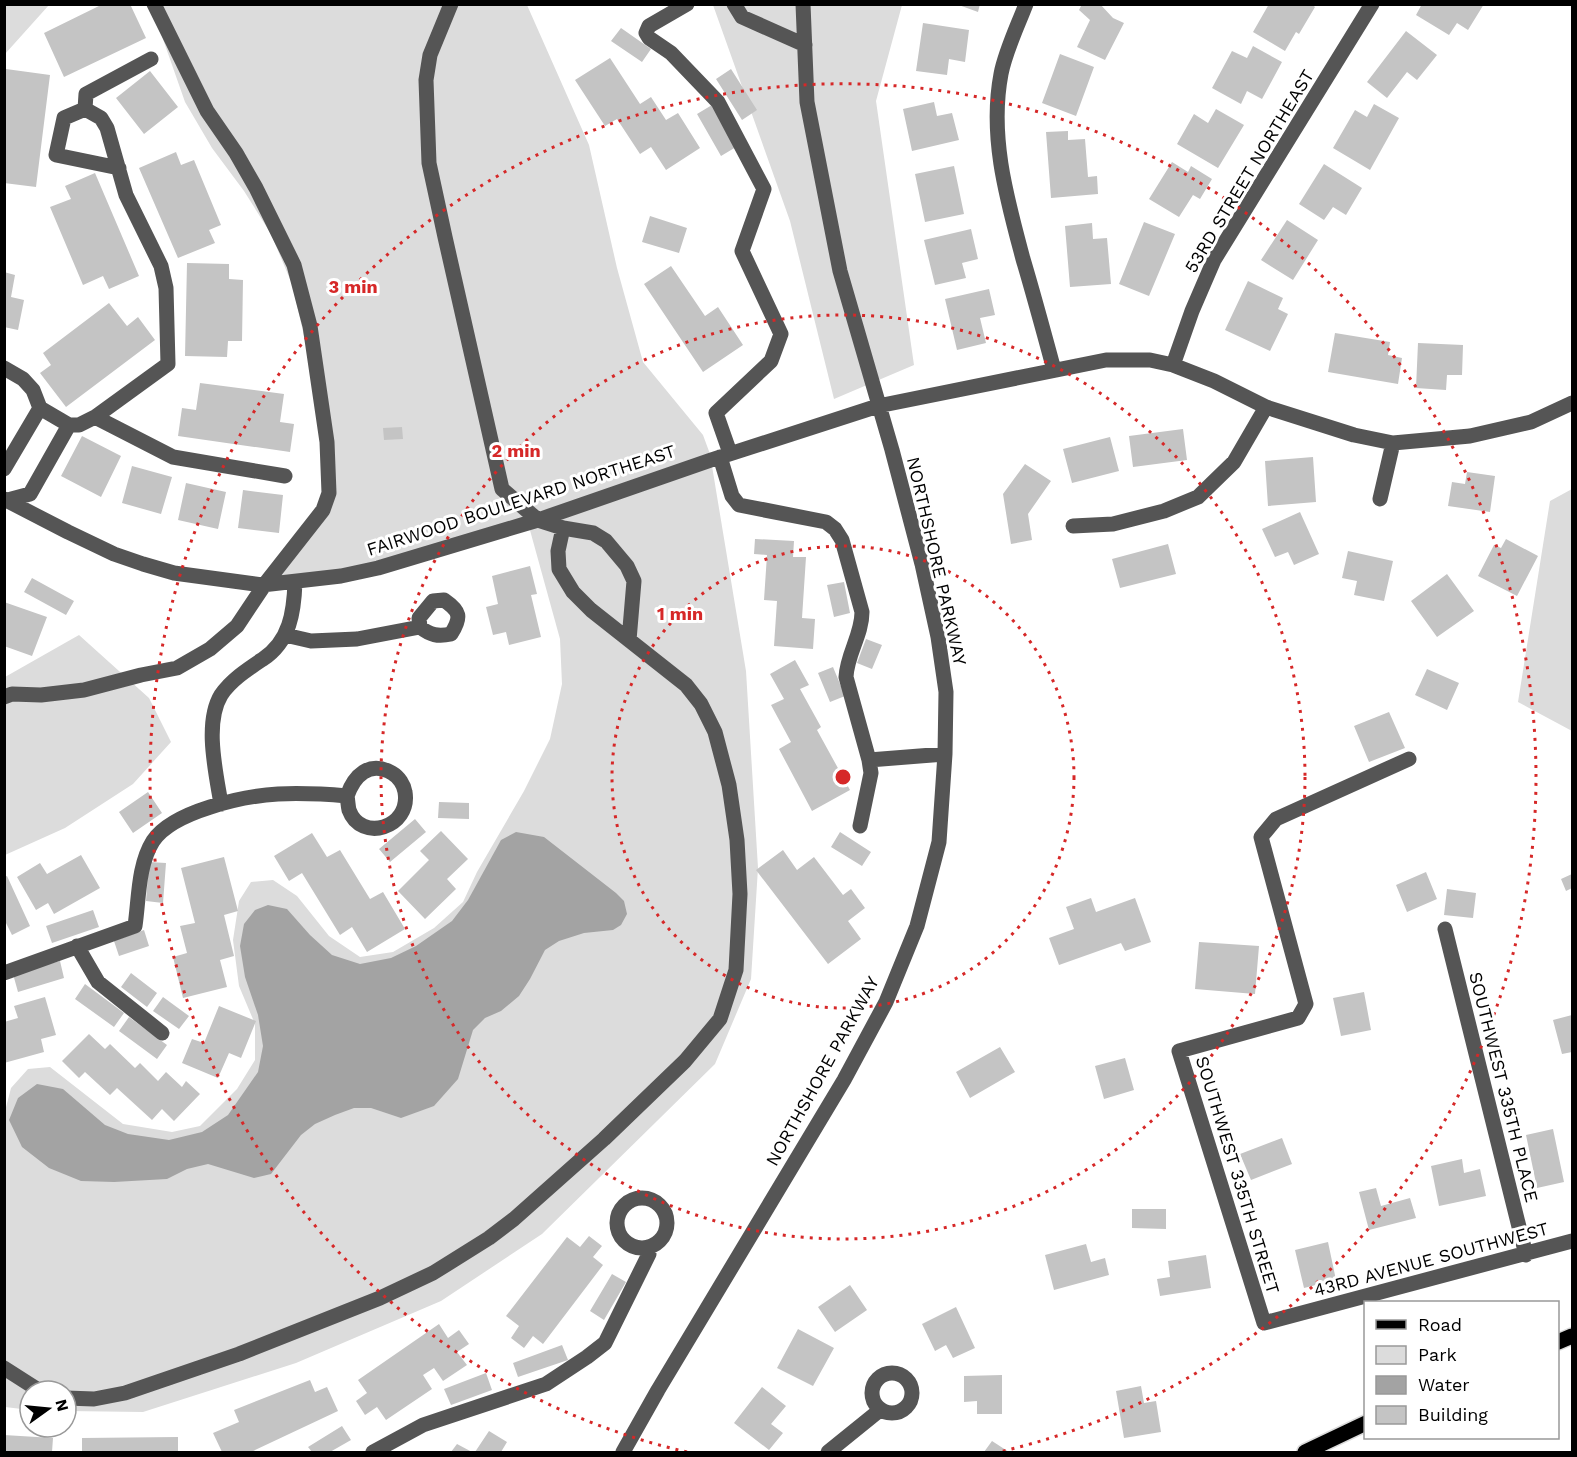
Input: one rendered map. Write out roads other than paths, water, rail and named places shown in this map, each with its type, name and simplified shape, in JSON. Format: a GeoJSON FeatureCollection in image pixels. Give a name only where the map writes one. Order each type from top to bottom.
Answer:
{"type":"FeatureCollection","features":[{"type":"Feature","properties":{"kind":"main road"},"geometry":{"type":"LineString","coordinates":[[1305,1452],[1364,1424]]}},
{"type":"Feature","properties":{"kind":"street"},"geometry":{"type":"LineString","coordinates":[[4,697],[12,694],[60,694],[177,668],[210,649],[237,626],[265,584],[323,510],[329,493],[327,442],[310,326],[294,265],[256,188],[236,153],[207,111],[154,4]]}},
{"type":"Feature","properties":{"kind":"street"},"geometry":{"type":"LineString","coordinates":[[452,4],[430,55],[426,80],[429,163],[502,489],[538,520],[564,528],[592,532],[606,542],[627,566],[634,582],[628,640]]}},
{"type":"Feature","properties":{"kind":"street"},"geometry":{"type":"LineString","coordinates":[[687,4],[649,26],[646,33],[648,38],[671,53],[718,102],[764,189],[742,250],[782,334],[771,361],[716,413],[732,496],[739,505],[826,522],[835,529],[842,540],[862,612],[862,624],[846,666],[846,677],[871,773],[860,826]]}},
{"type":"Feature","properties":{"kind":"street"},"geometry":{"type":"LineString","coordinates":[[734,4],[742,17],[805,45]]}},
{"type":"Feature","properties":{"kind":"street","name":"NORTHSHORE PARKWAY"},"geometry":{"type":"LineString","coordinates":[[623,1452],[838,1091],[886,1002],[917,926],[939,842],[945,754],[946,692],[938,637],[907,507],[840,271],[807,102],[803,4]]}},
{"type":"Feature","properties":{"kind":"street"},"geometry":{"type":"LineString","coordinates":[[1026,4],[1001,71],[997,106],[998,145],[1008,202],[1054,370]]}},
{"type":"Feature","properties":{"kind":"street","name":"53RD STREET NORTHEAST"},"geometry":{"type":"LineString","coordinates":[[1173,366],[1192,311],[1214,260],[1372,4]]}},
{"type":"Feature","properties":{"kind":"street"},"geometry":{"type":"LineString","coordinates":[[85,109],[86,94],[151,59]]}},
{"type":"Feature","properties":{"kind":"street"},"geometry":{"type":"LineString","coordinates":[[4,368],[23,379],[33,390],[40,408],[69,425],[79,425],[95,417],[168,364],[167,299],[161,266],[126,195],[107,128],[101,118],[85,109]]}},
{"type":"Feature","properties":{"kind":"street"},"geometry":{"type":"LineString","coordinates":[[85,109],[64,118],[56,155],[119,168]]}},
{"type":"Feature","properties":{"kind":"street","name":"FAIRWOOD BOULEVARD NORTHEAST"},"geometry":{"type":"LineString","coordinates":[[5,498],[68,532],[114,554],[142,564],[174,573],[265,584],[295,582],[378,568],[538,520],[725,455],[878,406],[1106,360],[1150,360],[1173,366],[1214,381],[1266,407],[1354,435],[1393,443],[1470,436],[1531,422],[1572,403]]}},
{"type":"Feature","properties":{"kind":"street"},"geometry":{"type":"LineString","coordinates":[[1073,526],[1113,524],[1164,511],[1198,497],[1234,462],[1266,407]]}},
{"type":"Feature","properties":{"kind":"street"},"geometry":{"type":"LineString","coordinates":[[4,469],[40,408]]}},
{"type":"Feature","properties":{"kind":"street"},"geometry":{"type":"LineString","coordinates":[[95,417],[173,457],[285,476]]}},
{"type":"Feature","properties":{"kind":"street"},"geometry":{"type":"LineString","coordinates":[[5,498],[30,495],[69,425]]}},
{"type":"Feature","properties":{"kind":"street"},"geometry":{"type":"LineString","coordinates":[[1380,499],[1393,443]]}},
{"type":"Feature","properties":{"kind":"street"},"geometry":{"type":"LineString","coordinates":[[78,1398],[94,1399],[125,1393],[239,1353],[380,1298],[433,1273],[514,1220],[604,1139],[685,1061],[720,1019],[736,970],[740,894],[737,840],[729,785],[715,732],[700,704],[686,685],[591,610],[573,592],[559,569],[558,551],[564,528]]}},
{"type":"Feature","properties":{"kind":"street"},"geometry":{"type":"LineString","coordinates":[[221,804],[213,753],[214,716],[220,696],[232,681],[277,647],[285,635],[291,623],[295,582]]}},
{"type":"Feature","properties":{"kind":"street"},"geometry":{"type":"LineString","coordinates":[[285,635],[311,641],[346,639],[420,627]]}},
{"type":"Feature","properties":{"kind":"street"},"geometry":{"type":"LineString","coordinates":[[869,759],[945,754]]}},
{"type":"Feature","properties":{"kind":"street","name":"SOUTHWEST 335TH STREET"},"geometry":{"type":"LineString","coordinates":[[1264,1323],[1179,1051],[1298,1018],[1306,1004],[1261,837],[1276,819],[1409,759]]}},
{"type":"Feature","properties":{"kind":"street"},"geometry":{"type":"LineString","coordinates":[[6,968],[135,926],[143,864],[153,841],[168,826],[189,815],[221,804],[276,794],[347,796]]}},
{"type":"Feature","properties":{"kind":"street","name":"SOUTHWEST 335TH PLACE"},"geometry":{"type":"LineString","coordinates":[[1445,929],[1526,1255]]}},
{"type":"Feature","properties":{"kind":"street"},"geometry":{"type":"LineString","coordinates":[[77,946],[98,982],[162,1033]]}},
{"type":"Feature","properties":{"kind":"street","name":"43RD AVENUE SOUTHWEST"},"geometry":{"type":"LineString","coordinates":[[1264,1323],[1572,1241]]}},
{"type":"Feature","properties":{"kind":"street"},"geometry":{"type":"LineString","coordinates":[[373,1452],[423,1425],[546,1384],[587,1357],[605,1342],[649,1254],[648,1247]]}},
{"type":"Feature","properties":{"kind":"street"},"geometry":{"type":"LineString","coordinates":[[4,1368],[21,1379]]}},
{"type":"Feature","properties":{"kind":"street"},"geometry":{"type":"LineString","coordinates":[[828,1452],[880,1410]]}},
{"type":"Feature","properties":{"kind":"water"},"geometry":{"type":"Polygon","coordinates":[[[516,832],[544,837],[616,893],[624,901],[627,914],[621,925],[613,930],[584,933],[559,941],[545,950],[519,996],[501,1011],[485,1018],[473,1030],[458,1079],[434,1106],[401,1118],[371,1108],[354,1108],[335,1115],[315,1124],[301,1135],[271,1174],[254,1178],[208,1164],[187,1169],[167,1179],[81,1181],[49,1168],[22,1147],[9,1120],[18,1098],[37,1084],[63,1089],[105,1125],[128,1134],[169,1140],[202,1132],[228,1115],[258,1072],[263,1046],[258,1015],[245,977],[240,946],[244,924],[255,910],[268,905],[287,909],[332,955],[360,964],[391,958],[416,946],[452,921],[468,900],[501,840],[516,832]]]}}]}
